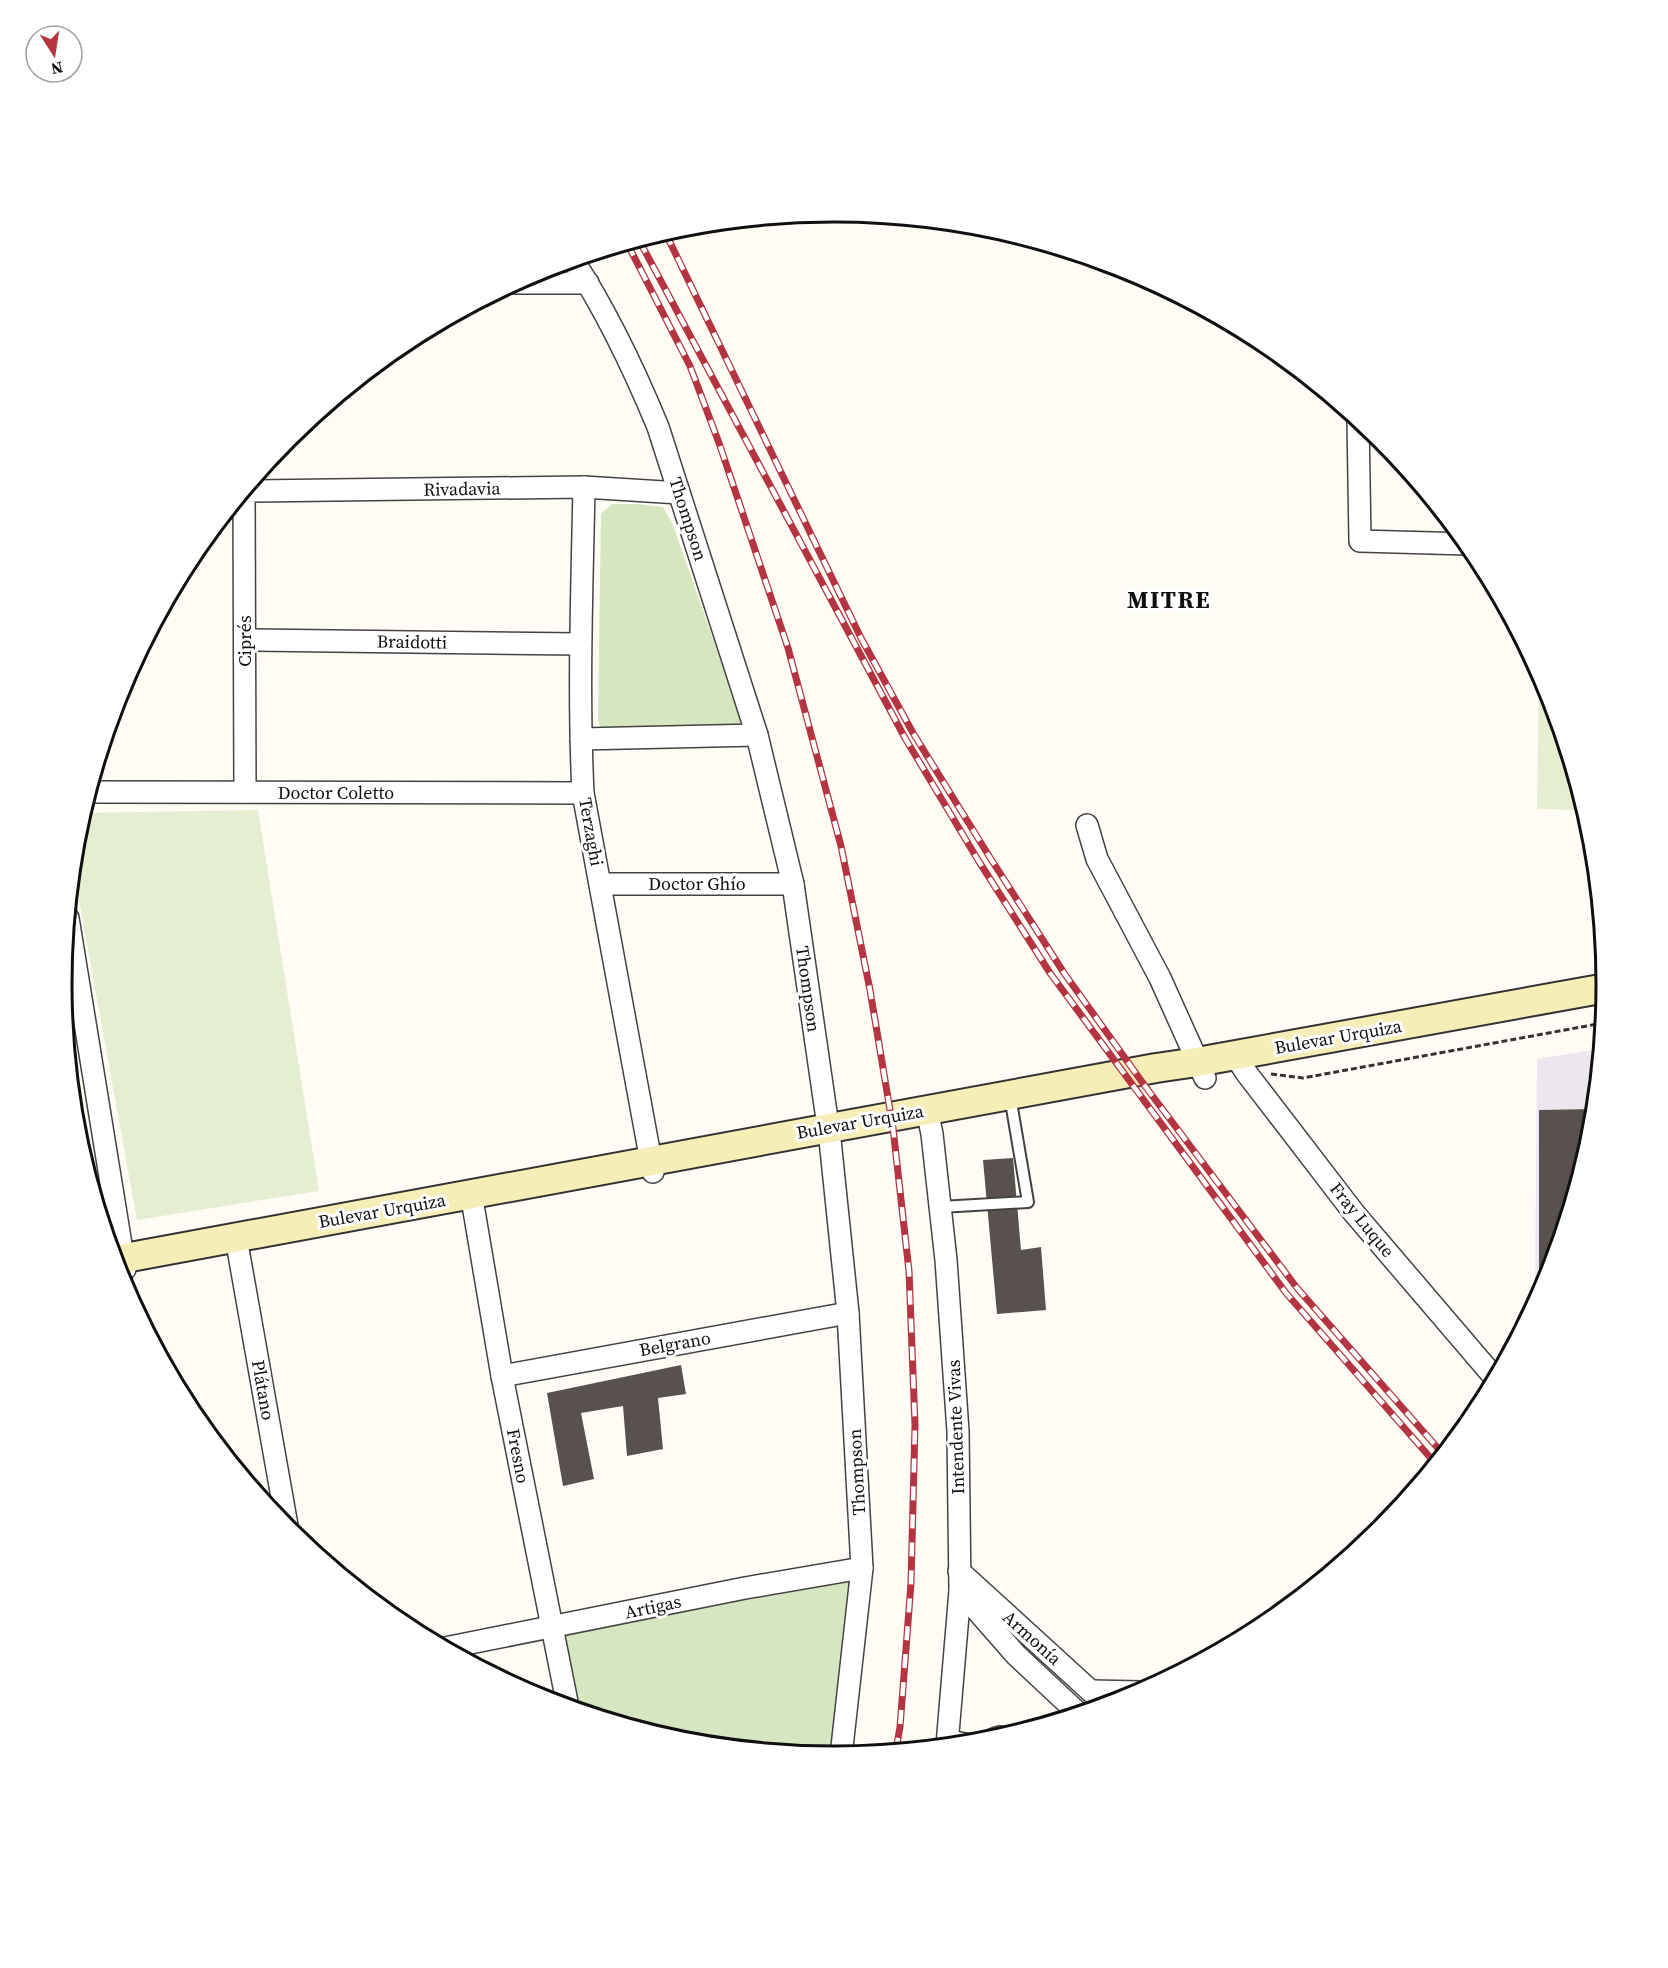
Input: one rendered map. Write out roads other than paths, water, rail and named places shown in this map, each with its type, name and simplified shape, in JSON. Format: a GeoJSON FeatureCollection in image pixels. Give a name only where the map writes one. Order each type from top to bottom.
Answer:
{"type":"FeatureCollection","features":[{"type":"Feature","properties":{"kind":"main road","name":"Bulevar Urquiza"},"geometry":{"type":"LineString","coordinates":[[1240,1063],[1596,990]]}},
{"type":"Feature","properties":{"kind":"main road","name":"Bulevar Urquiza"},"geometry":{"type":"LineString","coordinates":[[928,1116],[1012,1108],[1139,1087],[1201,1070],[1240,1063],[1595,1007]]}},
{"type":"Feature","properties":{"kind":"main road","name":"Bulevar Urquiza"},"geometry":{"type":"LineString","coordinates":[[125,1264],[928,1116],[1145,1070],[1201,1070]]}},
{"type":"Feature","properties":{"kind":"main road","name":"Bulevar Urquiza"},"geometry":{"type":"LineString","coordinates":[[126,1264],[238,1249],[473,1205],[652,1167]]}},
{"type":"Feature","properties":{"kind":"street","name":"Thompson"},"geometry":{"type":"LineString","coordinates":[[577,267],[640,383],[658,427],[757,735],[794,884],[829,1134],[848,1313],[862,1568],[842,1746]]}},
{"type":"Feature","properties":{"kind":"street"},"geometry":{"type":"LineString","coordinates":[[535,283],[588,284]]}},
{"type":"Feature","properties":{"kind":"street"},"geometry":{"type":"LineString","coordinates":[[1358,431],[1360,541],[1456,544]]}},
{"type":"Feature","properties":{"kind":"street","name":"Rivadavia"},"geometry":{"type":"LineString","coordinates":[[254,490],[584,487],[679,493]]}},
{"type":"Feature","properties":{"kind":"street","name":"Terzaghi"},"geometry":{"type":"LineString","coordinates":[[584,487],[580,644],[584,793],[652,1167]]}},
{"type":"Feature","properties":{"kind":"street","name":"Ciprés"},"geometry":{"type":"LineString","coordinates":[[244,502],[245,792]]}},
{"type":"Feature","properties":{"kind":"street","name":"Braidotti"},"geometry":{"type":"LineString","coordinates":[[244,640],[580,644]]}},
{"type":"Feature","properties":{"kind":"street"},"geometry":{"type":"LineString","coordinates":[[581,739],[757,735]]}},
{"type":"Feature","properties":{"kind":"street","name":"Doctor Coletto"},"geometry":{"type":"LineString","coordinates":[[97,792],[584,793]]}},
{"type":"Feature","properties":{"kind":"street"},"geometry":{"type":"LineString","coordinates":[[1087,825],[1097,859],[1160,978],[1201,1070]]}},
{"type":"Feature","properties":{"kind":"street","name":"Doctor Ghío"},"geometry":{"type":"LineString","coordinates":[[600,884],[794,884]]}},
{"type":"Feature","properties":{"kind":"street"},"geometry":{"type":"LineString","coordinates":[[73,953],[116,1240]]}},
{"type":"Feature","properties":{"kind":"street","name":"Fray Luque"},"geometry":{"type":"LineString","coordinates":[[1240,1063],[1354,1213],[1490,1372]]}},
{"type":"Feature","properties":{"kind":"street","name":"Intendente Vivas"},"geometry":{"type":"LineString","coordinates":[[928,1116],[946,1260],[957,1409],[960,1581],[954,1736]]}},
{"type":"Feature","properties":{"kind":"street","name":"Fresno"},"geometry":{"type":"LineString","coordinates":[[473,1205],[502,1376],[566,1697]]}},
{"type":"Feature","properties":{"kind":"street","name":"Plátano"},"geometry":{"type":"LineString","coordinates":[[238,1249],[285,1512]]}},
{"type":"Feature","properties":{"kind":"street","name":"Belgrano"},"geometry":{"type":"LineString","coordinates":[[502,1376],[848,1313]]}},
{"type":"Feature","properties":{"kind":"street","name":"Artigas"},"geometry":{"type":"LineString","coordinates":[[455,1645],[552,1628],[745,1588],[862,1568]]}},
{"type":"Feature","properties":{"kind":"street","name":"Armonía"},"geometry":{"type":"LineString","coordinates":[[960,1581],[1098,1698]]}},
{"type":"Feature","properties":{"kind":"street","name":"Armonía"},"geometry":{"type":"LineString","coordinates":[[960,1581],[1016,1655],[1073,1708]]}},
{"type":"Feature","properties":{"kind":"lane"},"geometry":{"type":"LineString","coordinates":[[940,1207],[1028,1202],[1012,1108]]}},
{"type":"Feature","properties":{"kind":"railway"},"geometry":{"type":"LineString","coordinates":[[669,241],[861,638],[913,733],[989,856],[1064,973],[1145,1086],[1297,1288],[1438,1449]]}},
{"type":"Feature","properties":{"kind":"railway"},"geometry":{"type":"LineString","coordinates":[[643,247],[905,738],[978,860],[1050,973],[1286,1293],[1431,1458]]}},
{"type":"Feature","properties":{"kind":"railway"},"geometry":{"type":"LineString","coordinates":[[631,250],[690,366],[719,443],[788,648],[841,846],[870,990],[893,1128],[909,1271],[915,1425],[911,1583],[897,1743]]}},
{"type":"Feature","properties":{"kind":"district","name":"MITRE"},"geometry":{"type":"Point","coordinates":[1169,600]}}]}
